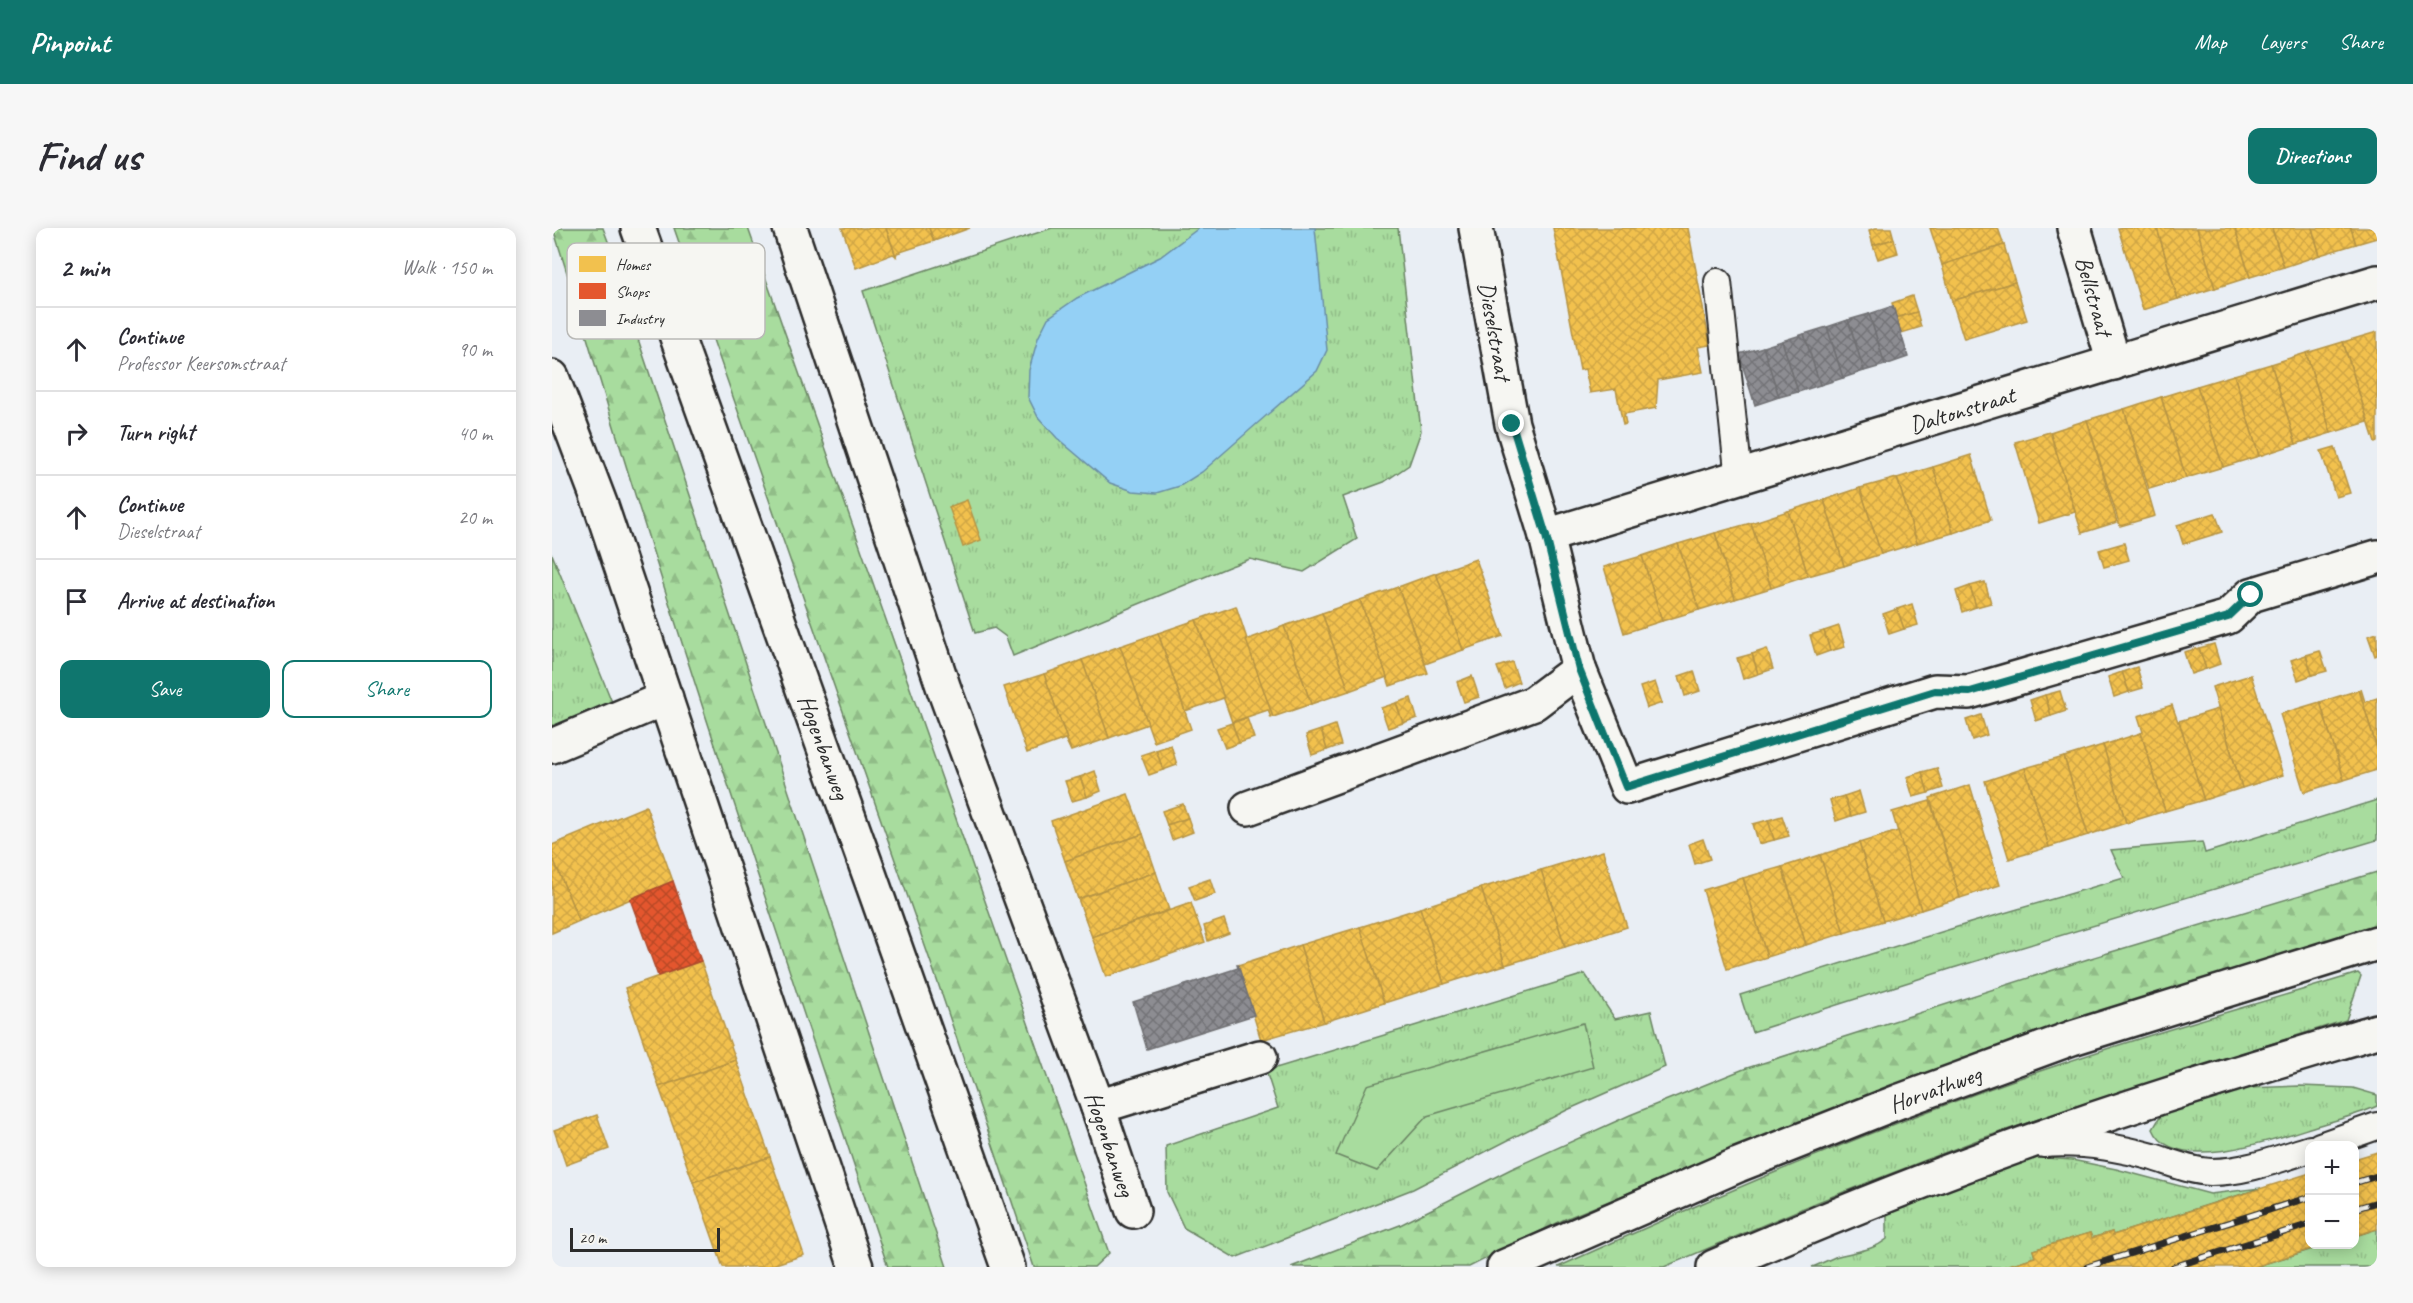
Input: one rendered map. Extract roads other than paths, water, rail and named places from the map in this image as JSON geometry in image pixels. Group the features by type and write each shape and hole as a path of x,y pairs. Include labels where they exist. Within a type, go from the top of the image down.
{"street":[{"name":"Hogenbanweg","path":"638,228 643,243"},
{"name":"Hogenbanweg","path":"789,228 944,689 1098,1107 1133,1211"},
{"name":"Dieselstraat","path":"1476,228 1512,424 1546,536 1579,669 1626,787 1935,691 1970,692 2228,617 2251,595 2377,557"},
{"name":"Bellstraat","path":"2074,228 2114,363"},
{"name":"Daltonstraat","path":"1546,536 2377,282"},
{"name":"Hogenbanweg","path":"678,339 878,896 1008,1267"},
{"path":"552,377 601,506 856,1267"},
{"path":"1248,808 1534,703 1579,669"},
{"path":"552,746 666,698"},
{"name":"Horvathweg","path":"1504,1267 1738,1165 1900,1101 2072,1038 2377,943"},
{"path":"1714,1267 1882,1197 2001,1151 2093,1119 2377,1031"},
{"path":"1098,1107 1260,1057"}],"lane":[{"path":"1718,282 1739,478"},
{"path":"2334,1141 2377,1126"},
{"path":"2001,1151 2040,1144 2073,1142 2116,1149 2152,1157 2188,1169 2211,1172 2256,1166 2305,1151"}],"water":[{"path":"1199,228 1315,228 1327,350 1317,371 1202,472 1180,486 1157,493 1133,491 1110,483 1057,438 1038,417 1028,397 1029,370 1038,338 1048,318 1077,298 1160,257"}],"railway":[{"path":"2359,1181 2377,1176"},
{"path":"2087,1267 2305,1199"},
{"path":"2359,1207 2377,1202"},
{"path":"2173,1267 2305,1226"}]}
